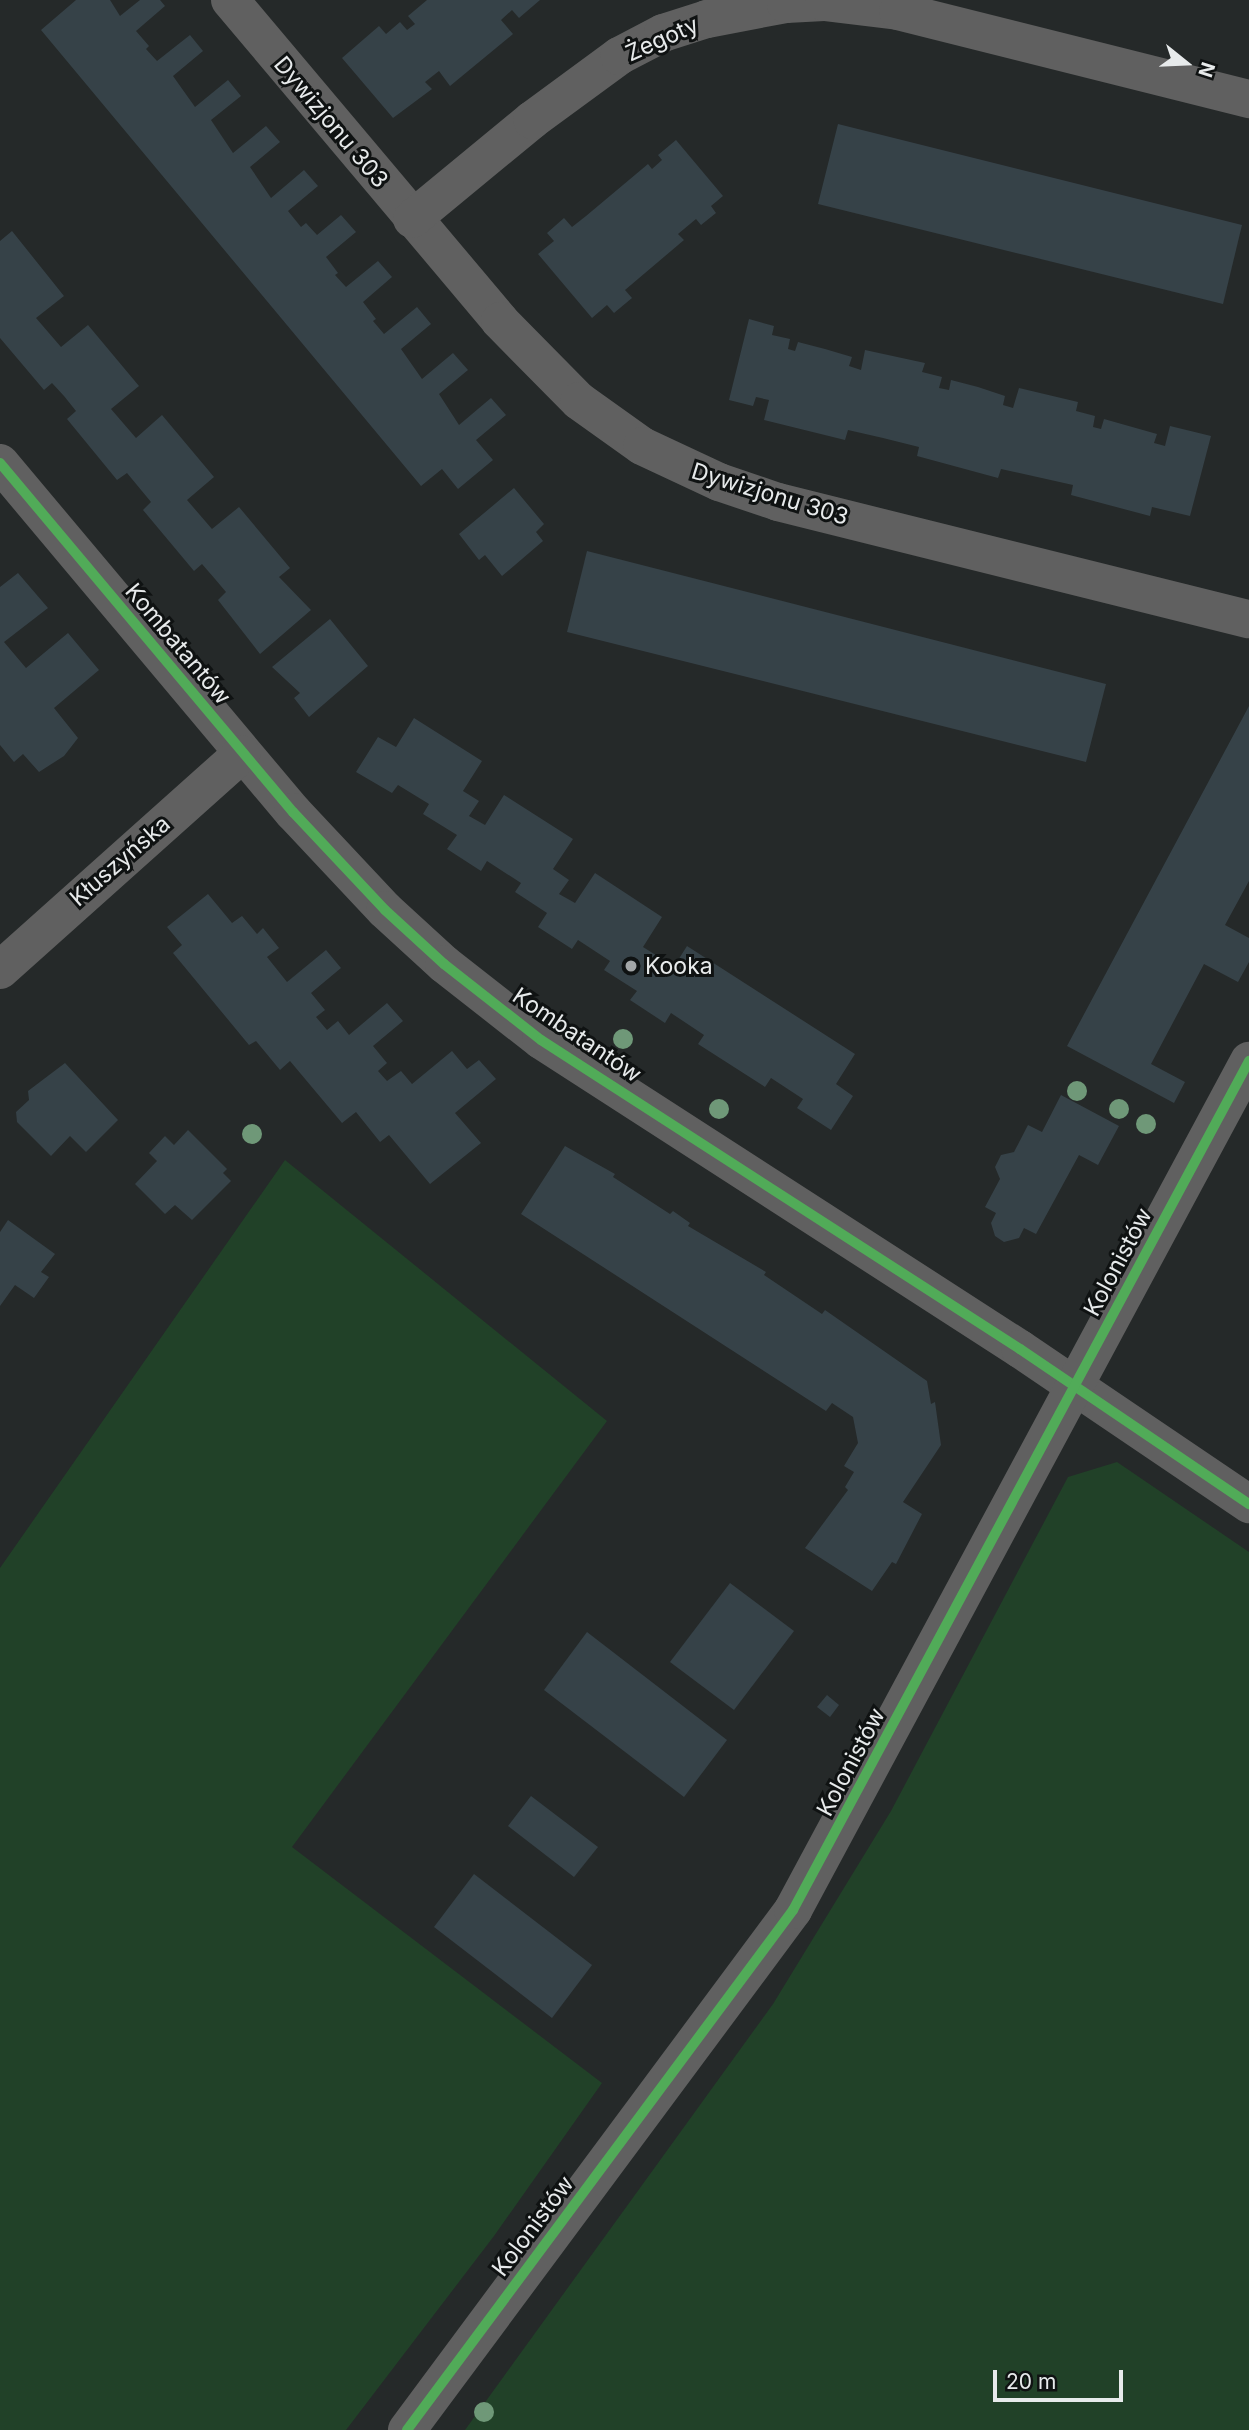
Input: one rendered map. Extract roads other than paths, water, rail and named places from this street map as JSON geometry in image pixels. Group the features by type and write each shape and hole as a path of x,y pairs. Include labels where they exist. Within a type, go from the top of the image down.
{"street":[{"name":"Dywizjonu 303","path":"230,0 500,321 579,401 614,429 684,468 778,502 1249,619"},
{"name":"Żegoty","path":"412,219 532,120 619,56 663,33 707,19 786,4 824,2 898,11 1249,99"},
{"name":"Kombatantów","path":"0,463 242,754 385,910 505,1012 1076,1387 1249,1504"},
{"name":"Kłuszyńska","path":"0,970 242,754"},
{"name":"Kolonistów","path":"407,2430 793,1910 1249,1061"}],"place":[{"name":"Kooka","path":"631,966"}]}
